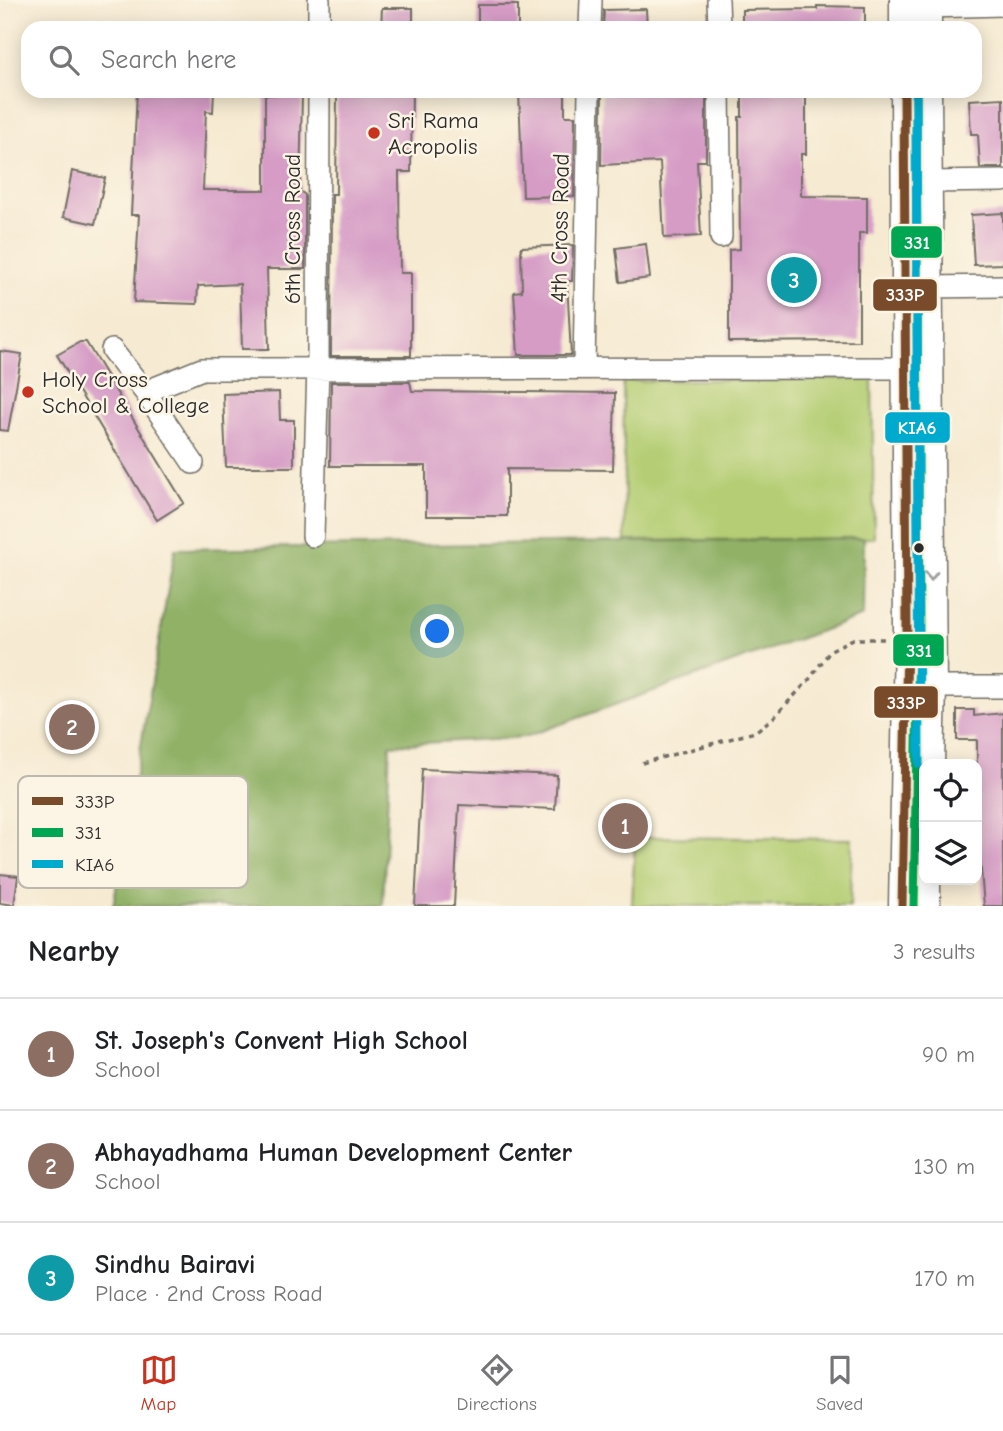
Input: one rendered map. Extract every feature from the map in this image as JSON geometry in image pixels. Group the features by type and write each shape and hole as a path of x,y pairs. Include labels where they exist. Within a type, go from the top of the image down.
{"main road":[{"path":"904,98 907,637 920,687 930,759"},
{"path":"902,906 920,687 928,287 928,98"},
{"path":"927,906 928,885"}],"street":[{"path":"319,0 319,21"},
{"path":"590,21 591,0"},
{"path":"718,0 719,21"},
{"path":"922,9 994,4"},
{"name":"6th Cross Road","path":"313,537 318,367 319,98"},
{"name":"4th Cross Road","path":"584,367 589,98"},
{"path":"719,98 721,237"},
{"path":"928,182 1003,181"},
{"path":"928,287 1003,286"},
{"path":"112,350 145,391 193,463"},
{"path":"145,391 202,369 905,368"},
{"path":"920,687 1003,687"}],"path":[{"path":"642,762 755,732 800,690 831,650 853,639 907,637"}],"green space":[{"path":"872,378 874,538 625,541 623,381"},
{"path":"864,538 863,616 525,737 390,745 383,906 113,906 116,888 248,888 248,776 136,776 175,549"},
{"path":"635,837 852,839 850,906 632,906"}],"building":[{"path":"478,5 518,5 518,21 478,21"},
{"path":"817,6 865,7 865,21 742,21 742,10 817,9"},
{"path":"382,8 413,8 413,21 381,21"},
{"path":"646,9 647,21 603,21 604,10"},
{"path":"137,98 214,98 213,112 206,111 203,190 265,190 265,98 302,98 300,191 305,195 305,269 267,269 269,349 242,349 240,284 198,286 197,304 134,302 139,215 131,215"},
{"path":"337,98 412,98 411,172 399,172 400,273 411,273 411,356 331,356 332,194 336,194"},
{"path":"519,98 565,98 565,116 575,116 574,196 523,197"},
{"path":"602,98 706,98 706,161 697,161 701,236 664,238 660,162 601,165"},
{"path":"742,98 806,98 806,154 801,154 801,196 867,197 867,233 859,233 859,341 729,342 729,250 740,249 739,117 742,117"},
{"path":"1003,98 1003,168 980,168 978,134 971,134 969,100"},
{"path":"72,171 105,178 95,224 63,217"},
{"path":"1003,213 1003,264 974,265 971,215"},
{"path":"646,244 650,278 620,282 616,248"},
{"path":"573,245 572,281 567,281 571,355 518,355 514,292 522,291 521,247"},
{"path":"80,342 86,342 184,503 157,520 57,355"},
{"path":"0,351 22,354 8,431 0,430"},
{"path":"331,382 410,382 412,391 615,393 613,470 507,469 507,516 426,516 426,466 330,466"},
{"path":"279,392 280,420 294,420 294,467 226,467 223,394"},
{"path":"957,710 974,710 974,716 1003,713 1003,906 984,906 982,759 977,759 977,740 957,740"},
{"path":"422,769 557,775 555,809 459,805 454,906 415,906"},
{"path":"0,874 18,876 14,905 0,903"}],"transit line":[{"name":"333P","path":"902,906 907,637 904,98"},
{"name":"331","path":"914,906 919,637 916,98"},
{"name":"KIA6","path":"916,98 919,764"}],"place":[{"name":"Sri Rama Acropolis","path":"374,133"},
{"name":"Sindhu Bairavi","path":"794,280"},
{"name":"Holy Cross School & College","path":"28,392"},
{"name":"Abhayadhama Human Development Center","path":"72,727"},
{"name":"St. Joseph's Convent High School","path":"625,826"}]}
